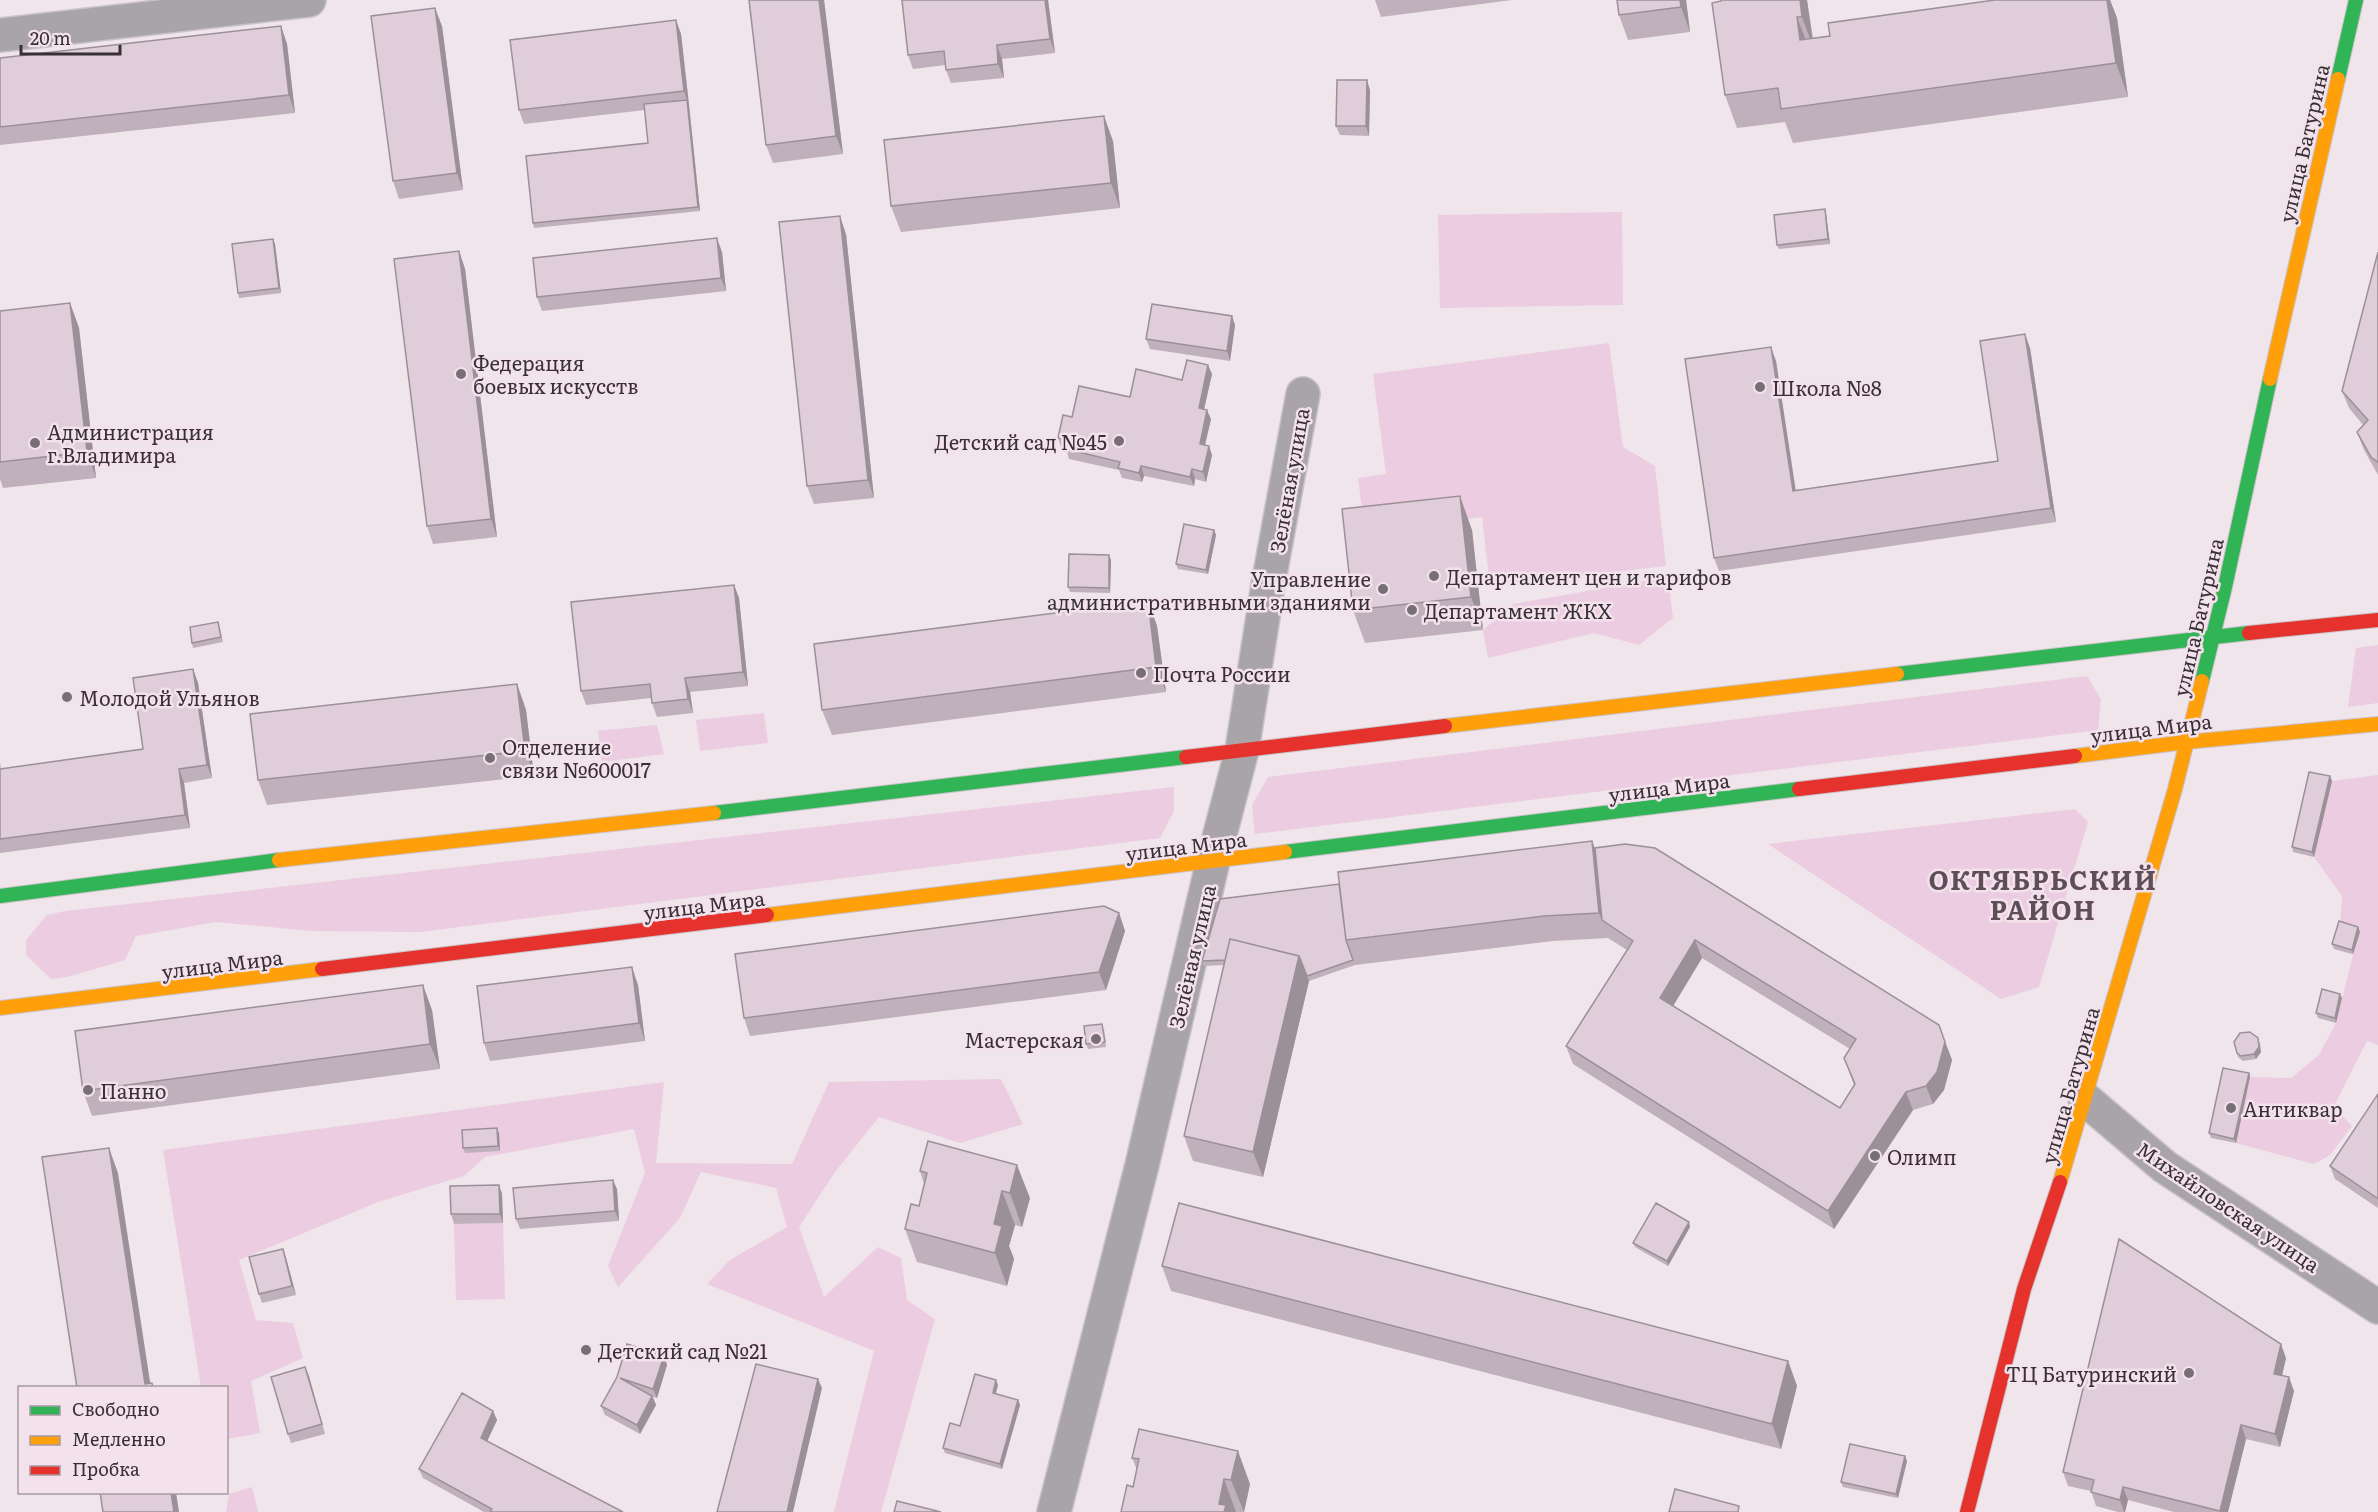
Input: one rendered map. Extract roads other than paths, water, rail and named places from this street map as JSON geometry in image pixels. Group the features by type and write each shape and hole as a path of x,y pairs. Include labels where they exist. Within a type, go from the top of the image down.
{"main road":[{"name":"улица Батурина","path":"1966,1512 2024,1289 2085,1100 2175,789 2213,637 2356,0"},
{"path":"0,896 242,864 691,816 2213,637 2378,620"},
{"name":"улица Мира","path":"0,1008 2186,742 2378,724"}],"street":[{"path":"0,35 255,3 309,0"},
{"name":"Зелёная улица","path":"1054,1512 1142,1165 1213,861 1242,750 1268,585 1303,394"},
{"name":"Михайловская улица","path":"2085,1100 2165,1167 2189,1180 2378,1307"}],"place":[{"name":"Федерация боевых искусств","path":"461,374"},
{"name":"Школа №8","path":"1760,387"},
{"name":"Детский сад №45","path":"1119,441"},
{"name":"Администрация г.Владимира","path":"35,443"},
{"name":"Департамент цен и тарифов","path":"1434,576"},
{"name":"Управление административными зданиями","path":"1383,589"},
{"name":"Департамент ЖКХ","path":"1412,610"},
{"name":"Почта России","path":"1141,673"},
{"name":"Молодой Ульянов","path":"67,697"},
{"name":"Отделение связи №600017","path":"490,758"},
{"name":"Мастерская","path":"1096,1039"},
{"name":"Панно","path":"88,1090"},
{"name":"Антиквар","path":"2231,1108"},
{"name":"Олимп","path":"1875,1156"},
{"name":"Детский сад №21","path":"586,1350"},
{"name":"ТЦ Батуринский","path":"2189,1373"}],"district":[{"name":"ОКТЯБРЬСКИЙ РАЙОН","path":"2043,893"}]}
